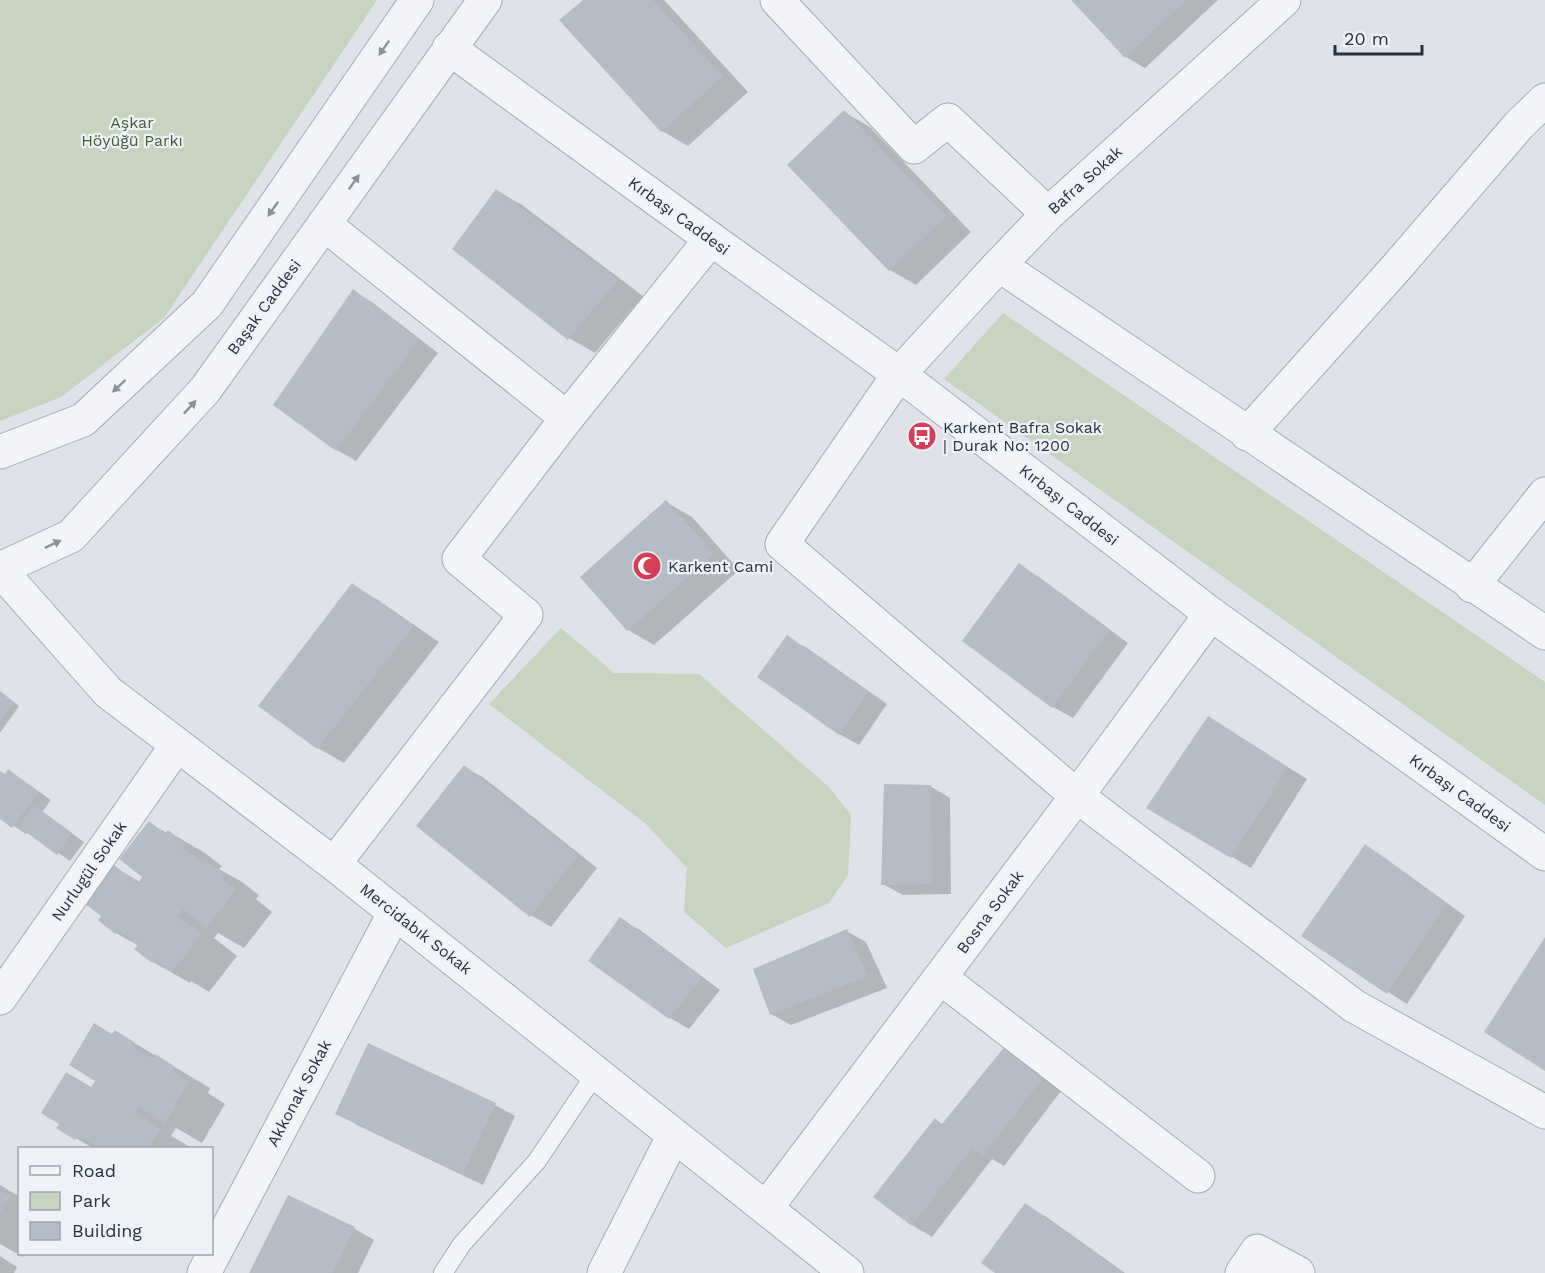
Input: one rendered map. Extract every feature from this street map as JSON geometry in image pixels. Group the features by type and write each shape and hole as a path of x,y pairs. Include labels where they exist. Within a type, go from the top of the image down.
{"street":[{"path":"0,452 83,420 207,304 417,0"},
{"name":"Başak Caddesi","path":"0,569 71,536 205,390 485,0"},
{"path":"777,0 914,147 948,120 1048,214"},
{"name":"Bafra Sokak","path":"1077,796 782,544 899,374 999,265 1048,214 1284,0"},
{"name":"Kırbaşı Caddesi","path":"449,48 899,374 1211,614 1545,854"},
{"path":"1247,434 1396,268 1519,124 1545,100"},
{"path":"324,224 567,418"},
{"path":"334,864 526,615 459,559 567,418 711,239"},
{"path":"999,265 1545,633"},
{"path":"1473,586 1545,494"},
{"name":"Mercidabık Sokak","path":"0,569 108,692 334,864 847,1273"},
{"name":"Bosna Sokak","path":"766,1208 941,978 1211,614"},
{"name":"Nurlugül Sokak","path":"0,998 177,745"},
{"path":"1077,796 1354,1006 1545,1112"},
{"name":"Akkonak Sokak","path":"204,1273 394,912"},
{"path":"941,978 1198,1176"},
{"path":"604,1273 674,1135"},
{"path":"1242,1273 1257,1251 1298,1273"}],"lane":[{"path":"443,1273 462,1244 537,1161 596,1073"}],"green space":[{"name":"Aşkar Höyüğü Parkı","path":"0,0 377,0 164,318 61,397 0,421"},
{"path":"1003,313 1545,682 1545,805 944,379"},
{"path":"561,628 614,673 699,674 829,787 851,815 848,875 829,903 726,948 684,912 687,868 646,824 489,704"}],"building":[{"path":"583,0 653,0 723,76 661,132 559,20"},
{"path":"1071,0 1186,0 1125,58"},
{"path":"844,110 946,216 889,271 787,165"},
{"path":"496,189 618,280 568,340 452,249"},
{"path":"353,289 419,340 336,451 273,405"},
{"name":"Karkent Cami","path":"666,500 714,554 627,631 580,577"},
{"path":"1019,563 1109,630 1052,708 962,641"},
{"path":"352,583 414,626 317,749 258,706"},
{"path":"787,635 868,692 839,735 757,677"},
{"path":"0,691 14,702 0,722"},
{"path":"1208,716 1288,767 1231,858 1146,808"},
{"path":"464,765 578,855 530,917 416,826"},
{"path":"8,769 39,792 12,828 0,819 0,771 5,774"},
{"path":"884,784 931,785 932,884 881,885"},
{"path":"34,805 72,833 57,855 19,827"},
{"path":"149,821 165,834 168,830 186,844 183,848 202,863 205,859 223,873 220,877 236,890 206,928 183,909 178,916 202,934 172,972 155,959 152,963 134,949 138,945 118,930 115,934 98,920 101,916 84,903 114,865 138,883 142,877 119,859"},
{"path":"1365,844 1446,903 1387,994 1301,936"},
{"path":"620,917 702,977 669,1019 588,961"},
{"path":"847,929 868,976 770,1015 753,969"},
{"path":"1545,937 1545,1071 1484,1032"},
{"path":"94,1023 112,1034 115,1030 134,1042 131,1046 153,1059 155,1054 174,1066 172,1070 189,1081 165,1123 139,1107 135,1114 161,1129 150,1147 98,1147 78,1136 75,1140 56,1128 59,1124 41,1113 66,1072 91,1087 95,1081 69,1065"},
{"path":"368,1043 496,1103 463,1174 335,1114"},
{"path":"1006,1045 1045,1075 983,1156 972,1148 912,1226 873,1197 935,1118 942,1124"},
{"path":"0,1190 10,1196 0,1213"},
{"path":"288,1195 355,1227 333,1273 249,1273"},
{"path":"1025,1203 1123,1273 995,1273 981,1263"}],"place":[{"name":"Karkent Bafra Sokak | Durak No: 1200","path":"922,436"},
{"name":"Karkent Cami","path":"647,566"}]}
